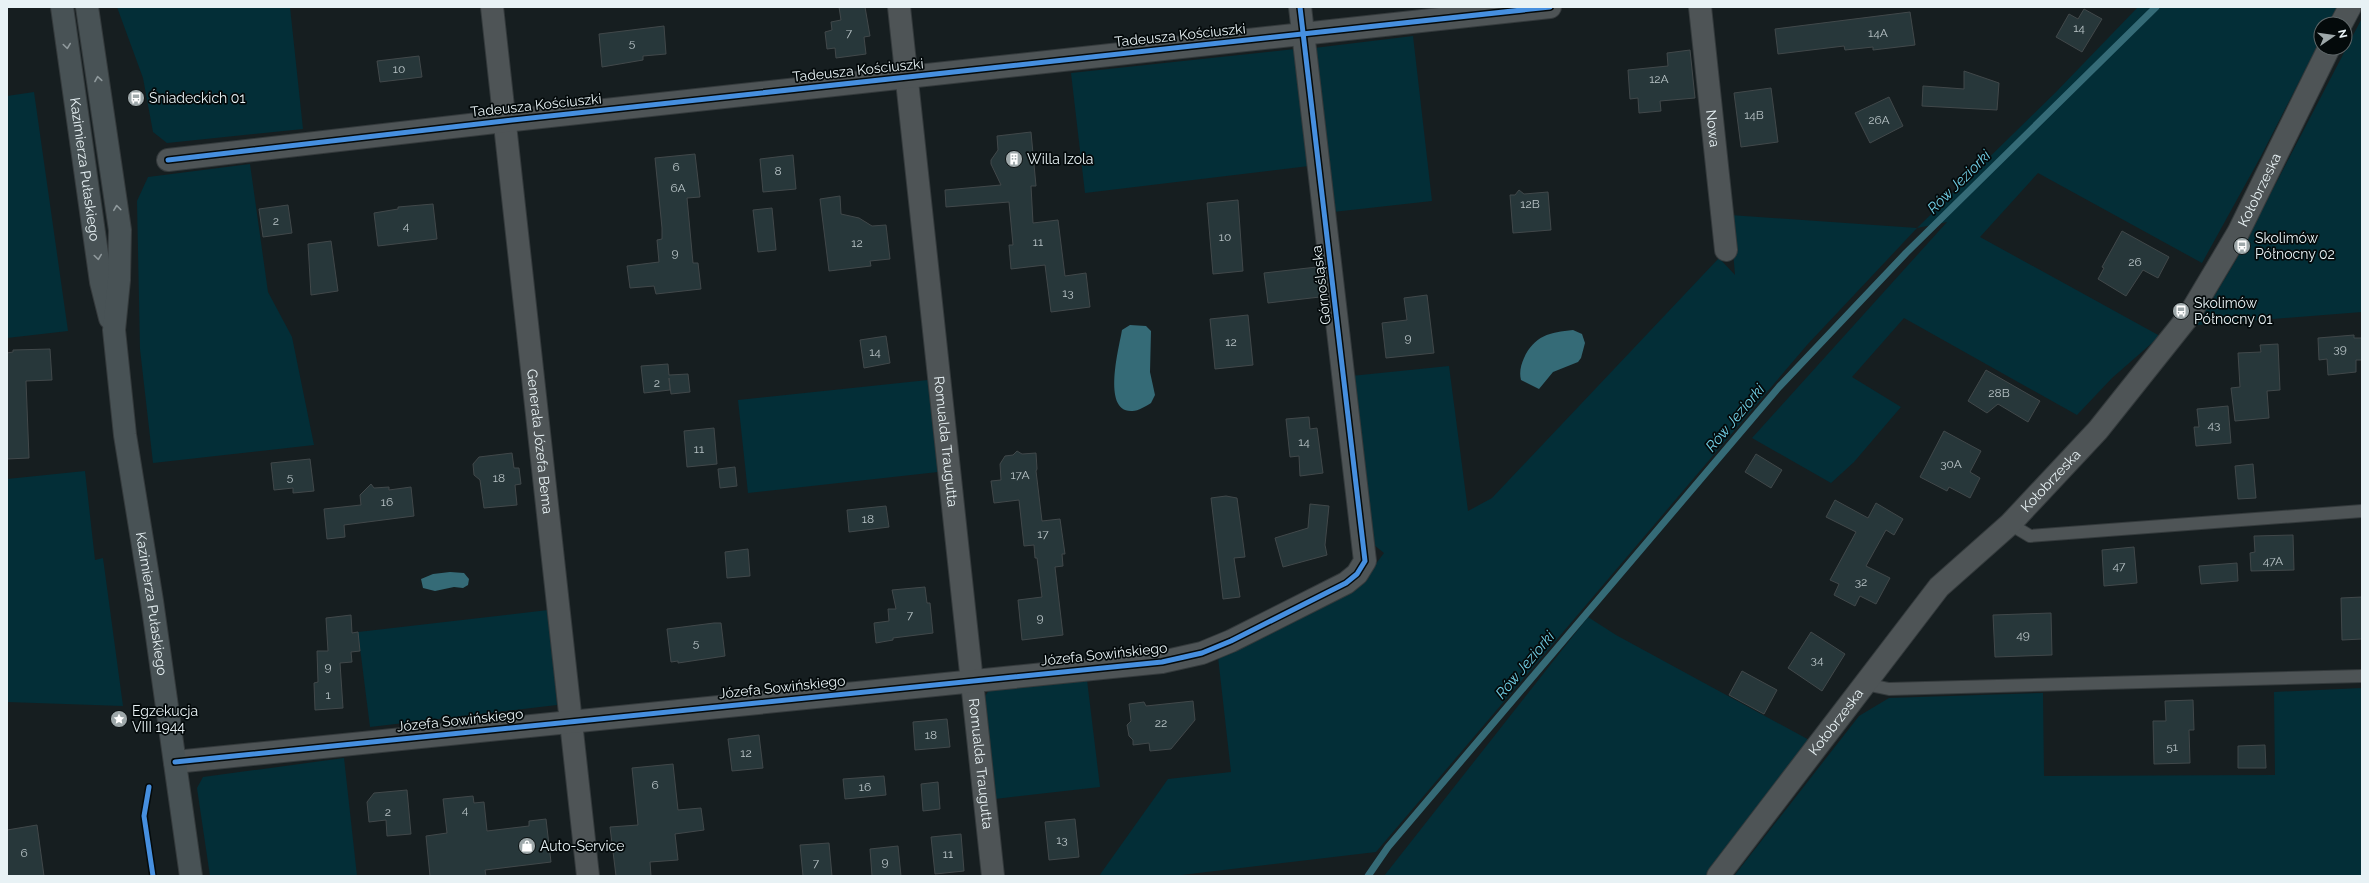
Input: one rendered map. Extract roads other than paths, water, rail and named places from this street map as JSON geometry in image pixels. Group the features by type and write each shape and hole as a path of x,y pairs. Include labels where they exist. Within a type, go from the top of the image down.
{"main road":[{"name":"Kazimierza Pułaskiego","path":"62,7 101,282 114,330 131,476 152,601 191,876"},
{"name":"Kazimierza Pułaskiego","path":"87,7 120,230 119,280 114,330"}],"street":[{"name":"Generała Józefa Bema","path":"492,7 588,876"},
{"name":"Romualda Traugutta","path":"899,7 993,876"},
{"name":"Górnośląska","path":"1300,7 1366,561"},
{"name":"Tadeusza Kościuszki","path":"168,160 504,121 1550,7"},
{"name":"Nowa","path":"1700,7 1726,250"},
{"path":"2345,16 2350,7"},
{"name":"Kołobrzeska","path":"1718,876 1939,587 2010,524 2098,430 2188,317 2238,233 2325,56"},
{"name":"Józefa Sowińskiego","path":"175,762 971,680 1162,662 1202,653 1231,641 1346,583 1358,574 1366,561"}],"lane":[{"path":"2010,524 2030,536 2362,511"},
{"path":"1865,684 1889,689 2362,676"}],"waterway":[{"name":"Rów Jeziorki","path":"1368,876 1388,847 1779,387 1906,253 2156,7"}],"place":[{"name":"Śniadeckich 01","path":"136,98"},
{"name":"Willa Izola","path":"1014,159"},
{"name":"Skolimów Północny 02","path":"2242,246"},
{"name":"Skolimów Północny 01","path":"2181,311"},
{"name":"Egzekucja VIII 1944","path":"119,719"},
{"name":"Auto-Service","path":"527,846"}]}
